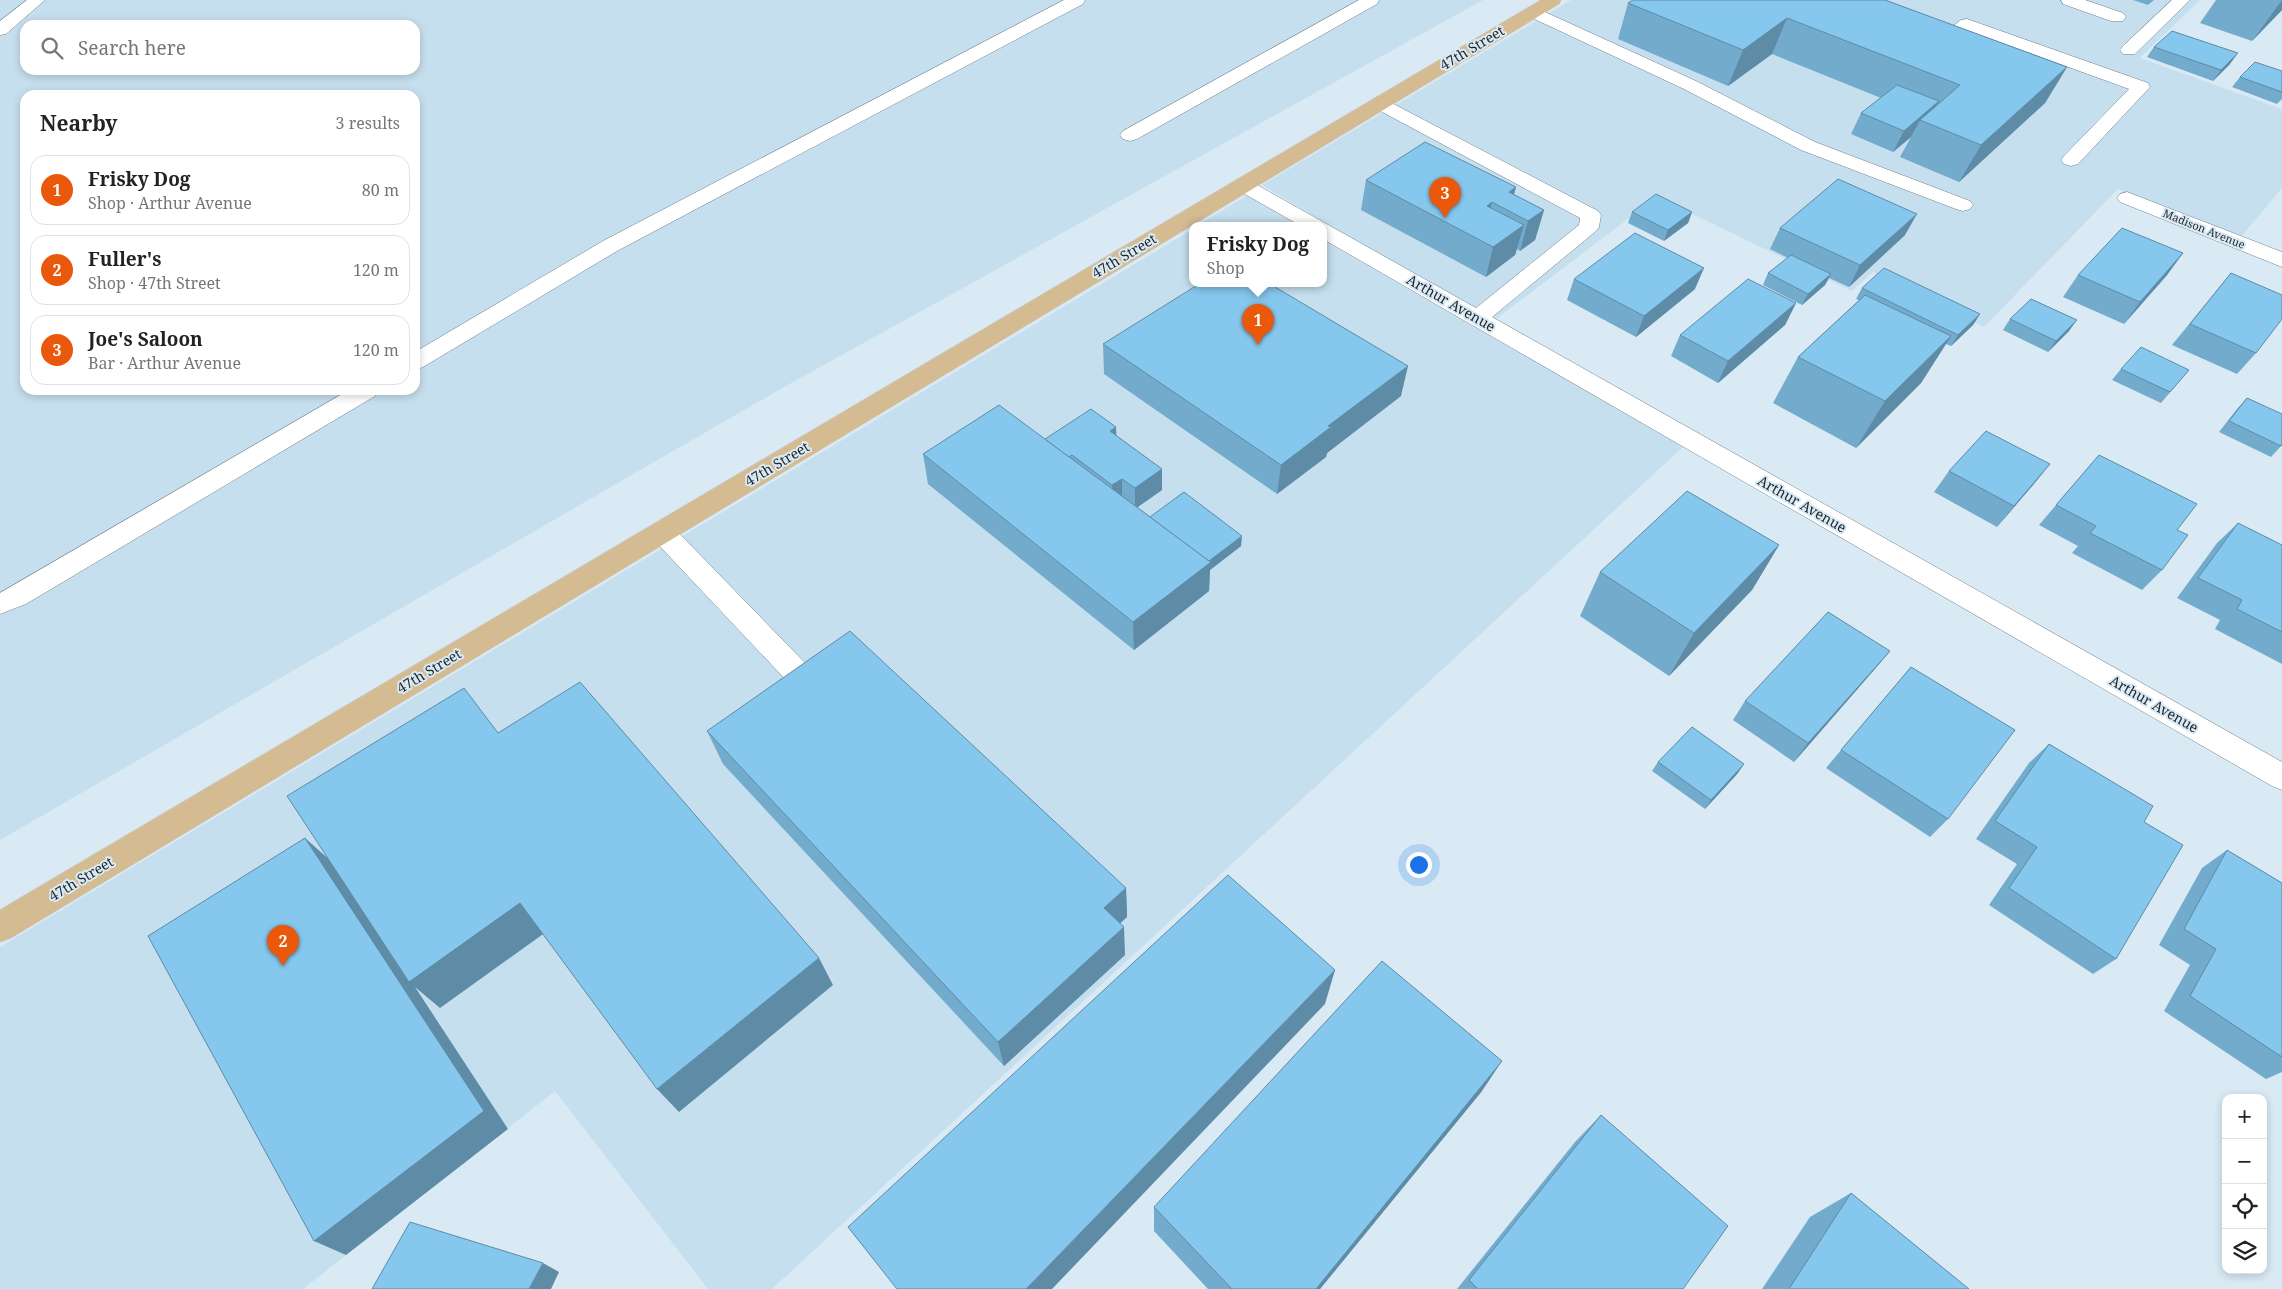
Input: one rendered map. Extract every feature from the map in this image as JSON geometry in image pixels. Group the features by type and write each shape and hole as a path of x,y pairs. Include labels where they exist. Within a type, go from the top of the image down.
{"main road":[{"name":"47th Street","path":"0,928 1544,6"}],"street":[{"path":"0,30 37,0"},
{"path":"420,359 610,246 1078,0"},
{"path":"1130,135 1371,0"},
{"path":"2069,0 2117,16"},
{"path":"2129,50 2182,0"},
{"path":"1544,6 1808,146 1963,205"},
{"path":"1917,43 1935,50 1967,24 2141,87 2071,160"},
{"path":"1380,103 1591,215 1589,227 1477,318"},
{"path":"1243,185 1309,222"},
{"name":"Madison Avenue","path":"2127,198 2282,260"},
{"name":"Arthur Avenue","path":"1327,232 2282,777"},
{"path":"0,604 17,597 359,395"},
{"path":"662,532 796,672"}],"shaded area":[{"path":"0,0 1483,0 784,387 0,840"},
{"path":"1571,0 2200,0 2140,58 2282,109 2282,188 2240,238 2118,189 1984,327 1873,272 1852,291 1657,197 1492,322 1262,185"},
{"path":"1247,196 1292,222 1204,222"},
{"path":"1189,231 1189,287 1327,287 1327,242 1683,447 772,1289 708,1289 555,1091 303,1289 0,1289 0,947"}],"building":[{"path":"1633,0 1885,0 2067,67 1981,145 1920,120 1960,85 1787,18 1743,50 1628,3"},
{"path":"2172,31 2238,53 2221,70 2154,47"},
{"path":"2255,62 2282,71 2282,92 2240,77"},
{"path":"1897,85 1939,101 1904,131 1861,113"},
{"path":"1425,142 1516,187 1509,192 1544,210 1528,221 1492,202 1487,206 1524,225 1493,247 1366,180"},
{"path":"1838,179 1917,214 1860,265 1780,228"},
{"path":"1656,194 1692,212 1668,230 1632,212"},
{"path":"2122,228 2183,253 2140,302 2078,275"},
{"path":"1635,233 1704,268 1644,316 1574,279"},
{"path":"1791,255 1831,274 1808,294 1768,273"},
{"path":"1884,268 1980,314 1958,335 1862,288"},
{"path":"2231,273 2282,295 2282,319 2256,353 2190,324"},
{"path":"1748,279 1796,303 1728,361 1680,335"},
{"path":"1194,287 1275,287 1408,366 1328,426 1331,427 1281,465 1103,344"},
{"path":"1865,295 1951,336 1885,401 1798,357"},
{"path":"2031,299 2077,320 2056,341 2010,319"},
{"path":"2141,347 2189,370 2170,392 2121,369"},
{"path":"2247,398 2282,414 2281,446 2229,421"},
{"path":"999,405 1211,562 1133,622 923,454"},
{"path":"1091,409 1116,427 1110,431 1162,469 1135,488 1122,479 1112,485 1072,455 1069,457 1045,439"},
{"path":"1986,431 2050,464 2014,506 1949,471"},
{"path":"2099,455 2197,504 2177,530 2188,535 2162,570 2090,533 2096,526 2056,505"},
{"path":"1687,491 1779,545 1694,633 1600,572"},
{"path":"1184,492 1242,536 1209,561 1150,517"},
{"path":"2238,523 2282,545 2282,632 2237,609 2242,600 2198,578"},
{"path":"1828,612 1890,651 1808,743 1745,701"},
{"path":"850,631 1126,888 1104,908 1124,927 998,1042 707,731"},
{"path":"1911,667 2015,730 1948,819 1841,750"},
{"path":"580,682 819,958 657,1089 520,903 409,982 287,796 464,688 498,733"},
{"path":"1692,727 1744,764 1711,800 1658,762"},
{"path":"2049,744 2153,806 2144,822 2183,845 2116,959 2009,888 2037,847 1995,821"},
{"path":"305,838 484,1111 314,1241 148,936"},
{"path":"2227,850 2282,883 2282,1057 2190,996 2216,949 2184,929"},
{"path":"1228,875 1335,970 1026,1289 897,1289 848,1227"},
{"path":"1382,961 1502,1061 1316,1289 1232,1289 1154,1207"},
{"path":"1601,1115 1728,1226 1683,1289 1478,1289 1469,1280"},
{"path":"1851,1193 1969,1289 1789,1289"},
{"path":"410,1222 543,1263 529,1289 372,1289"}],"place":[{"name":"Joe's Saloon","path":"1445,218"},
{"name":"Frisky Dog","path":"1258,345"},
{"name":"Fuller's","path":"283,966"}]}
